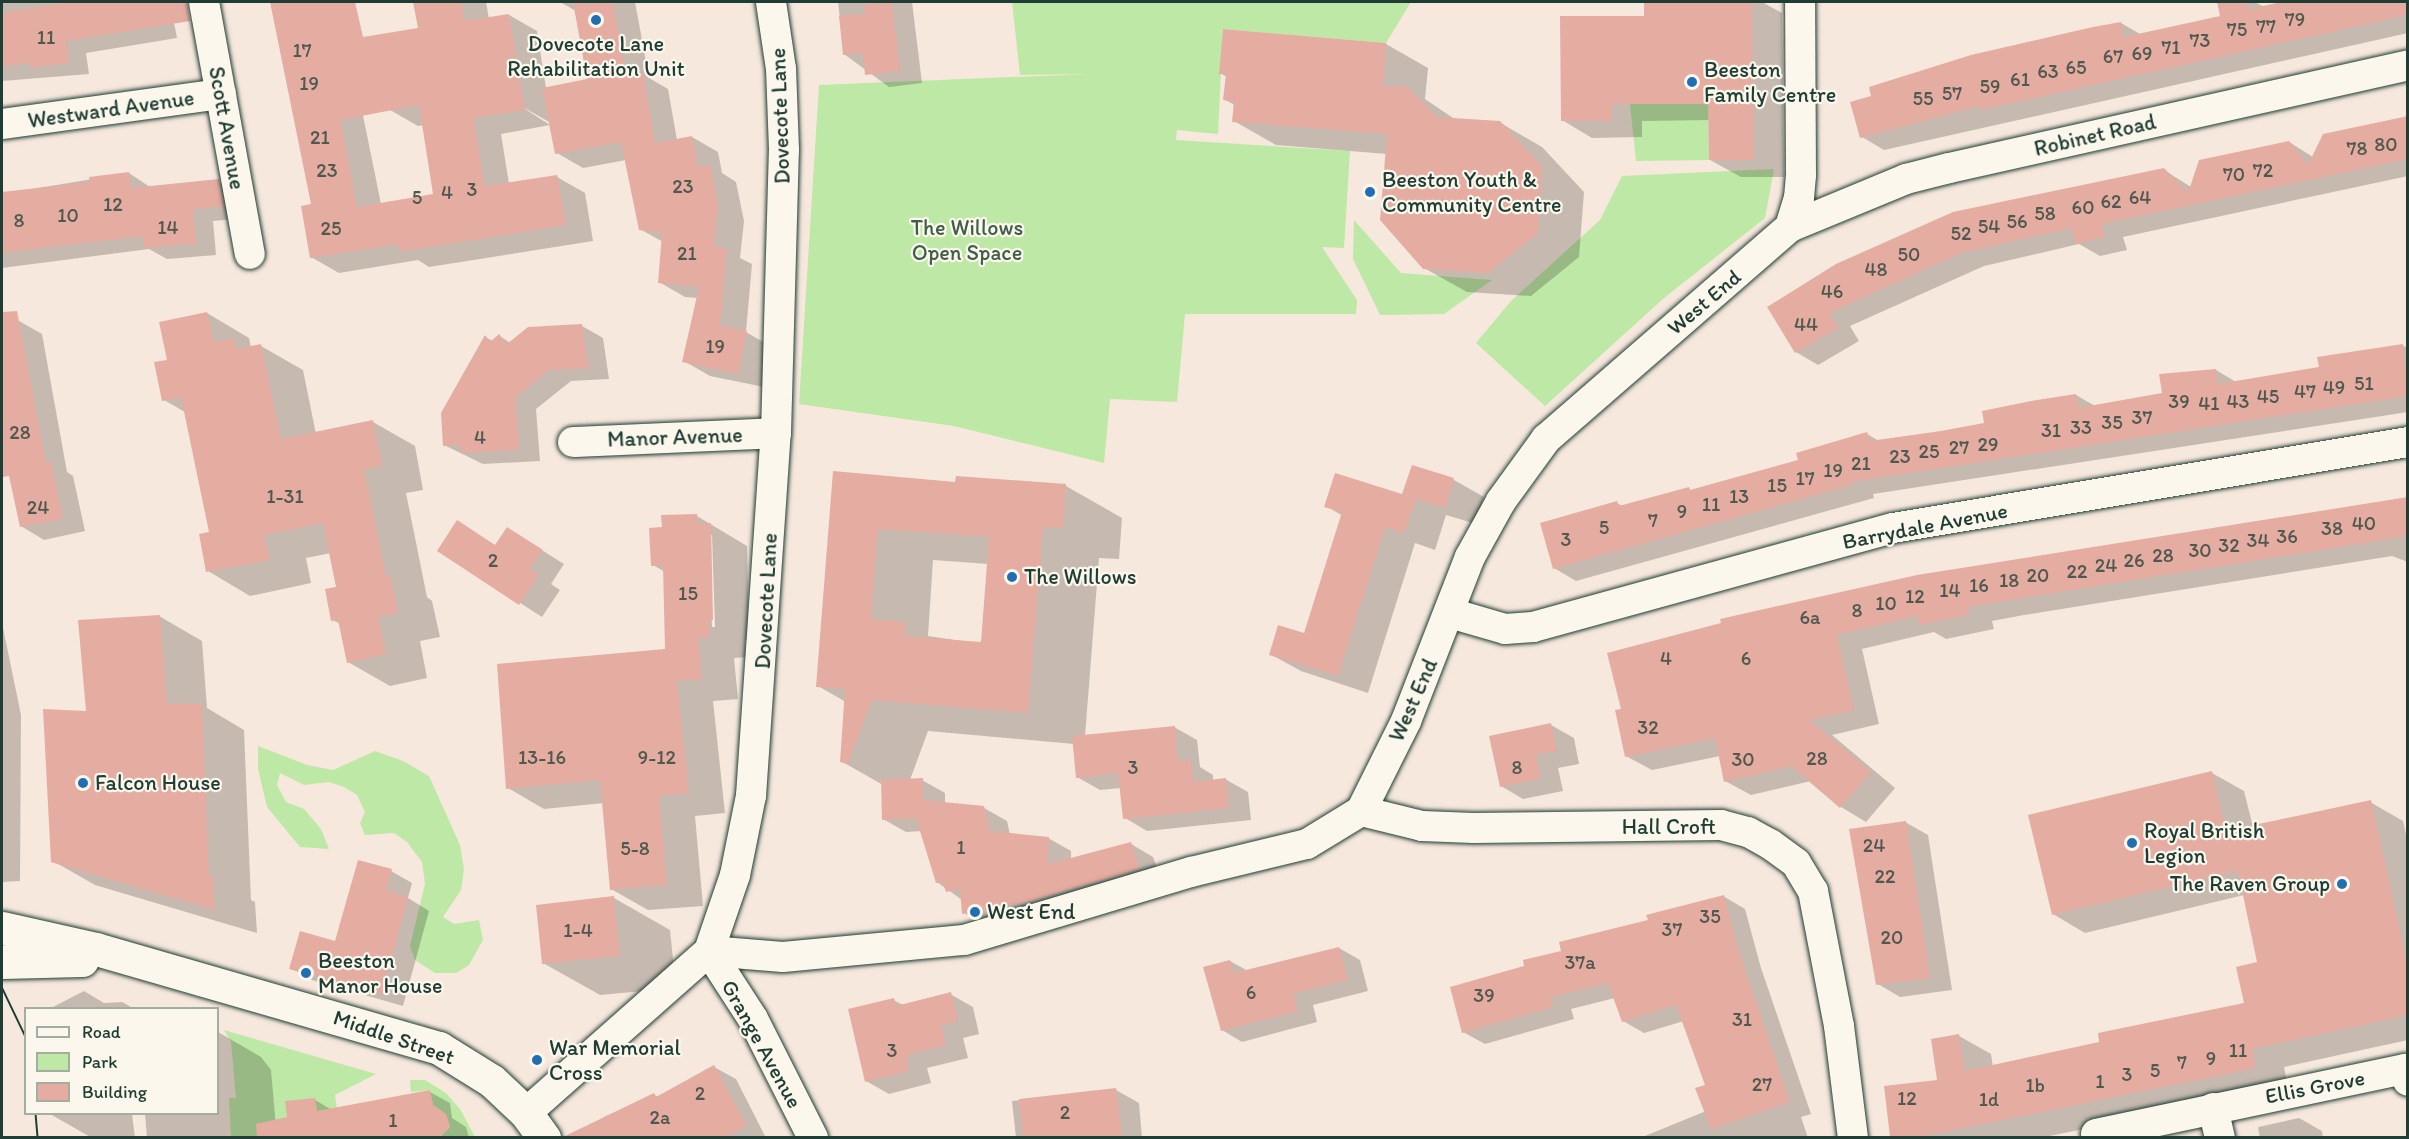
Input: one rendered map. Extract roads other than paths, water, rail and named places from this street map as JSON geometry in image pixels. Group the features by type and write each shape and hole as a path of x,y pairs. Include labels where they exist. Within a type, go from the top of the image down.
{"main road":[{"name":"Middle Street","path":"2,928 147,964 439,1048 484,1075 536,1125"},
{"name":"Middle Street","path":"8,953 147,964"}],"street":[{"name":"Scott Avenue","path":"204,2 250,254"},
{"name":"Dovecote Lane","path":"536,1125 709,951 735,875 751,796 776,433 784,150 781,69 771,2"},
{"path":"1790,227 1799,198 1801,175 1800,2"},
{"name":"Robinet Road","path":"1790,227 1906,179 2408,65"},
{"name":"Westward Avenue","path":"2,124 221,94"},
{"name":"West End","path":"1361,811 1406,721 1480,538 1501,501 1546,439 1790,227"},
{"name":"Manor Avenue","path":"573,442 776,433"},
{"name":"Barrydale Avenue","path":"1450,613 1505,629 1533,627 1893,528 2408,442"},
{"path":"709,951 783,957 964,940 1191,872 1307,844 1361,811"},
{"name":"Hall Croft","path":"1361,811 1422,826 1474,828 1721,825 1748,832 1770,844 1796,863 1812,891 1839,1026 1853,1137"},
{"name":"Grange Avenue","path":"709,951 753,1019 813,1137"},
{"name":"Ellis Grove","path":"2096,1134 2213,1108 2406,1075"},
{"path":"2213,1108 2220,1137"}],"tram line":[{"path":"2,987 24,1033"},
{"path":"36,1115 38,1138"}],"place":[{"name":"Dovecote Lane Rehabilitation Unit","path":"596,20"},
{"name":"Beeston Family Centre","path":"1692,82"},
{"name":"Beeston Youth & Community Centre","path":"1370,192"},
{"name":"The Willows","path":"1012,577"},
{"name":"Falcon House","path":"83,783"},
{"name":"Royal British Legion","path":"2132,843"},
{"name":"The Raven Group","path":"2342,884"},
{"name":"West End","path":"975,912"},
{"name":"Beeston Manor House","path":"306,973"},
{"name":"War Memorial Cross","path":"537,1060"}],"park label":[{"name":"The Willows Open Space","path":"967,240"}]}
